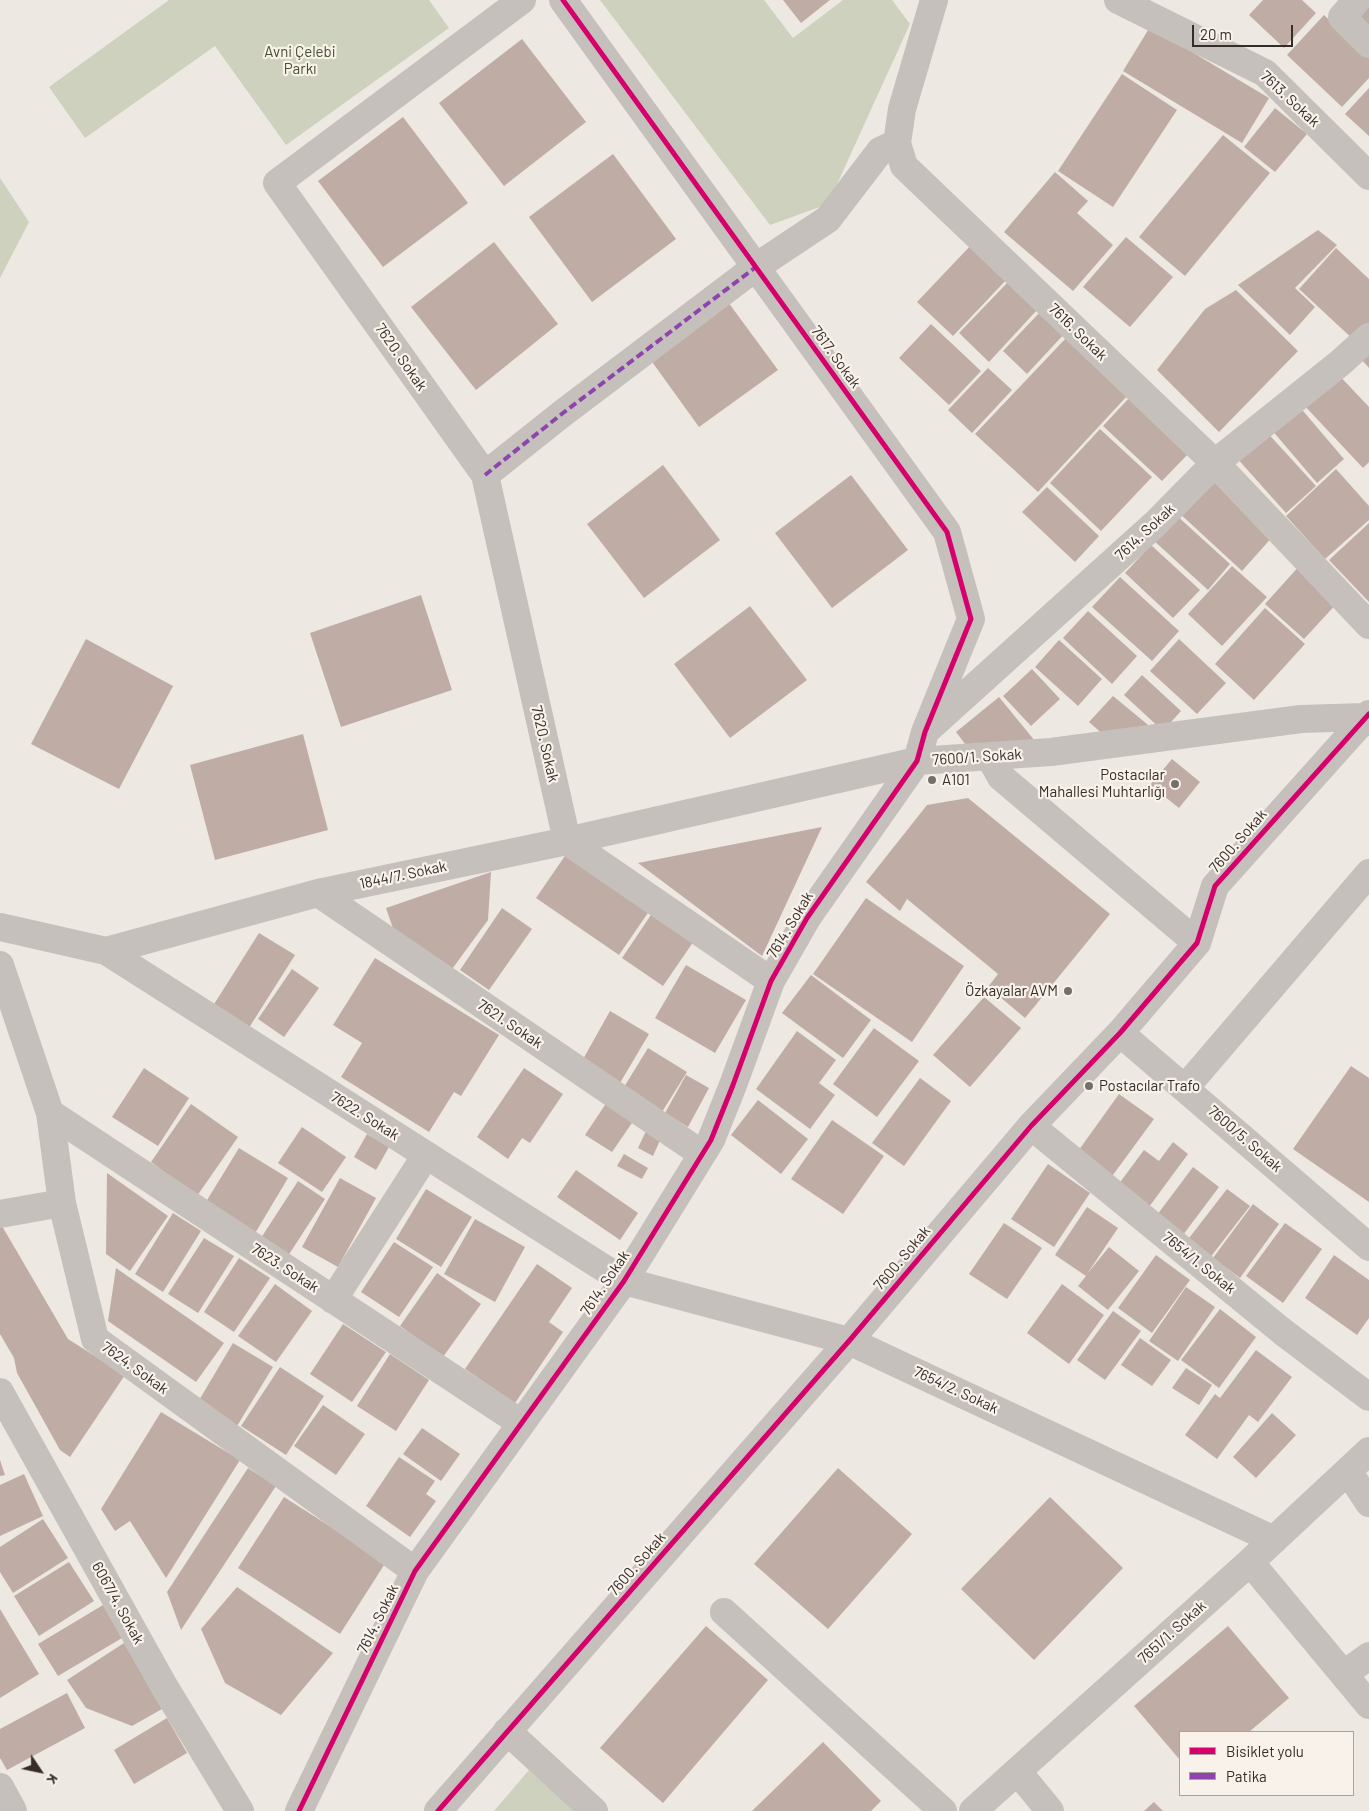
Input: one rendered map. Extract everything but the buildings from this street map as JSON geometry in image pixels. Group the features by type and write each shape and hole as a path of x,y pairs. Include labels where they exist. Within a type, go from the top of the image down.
{"street":[{"name":"7620. Sokak","path":"522,0 277,183 485,475 567,841"},
{"name":"7617. Sokak","path":"563,0 948,532 971,619 924,732 917,761"},
{"name":"7616. Sokak","path":"934,0 902,109 897,143 904,166 1214,463 1369,625"},
{"name":"7613. Sokak","path":"1118,0 1265,73 1369,176"},
{"path":"1357,0 1342,17 1369,44"},
{"path":"485,475 563,413 756,267 828,218 880,151 897,143"},
{"name":"7614. Sokak","path":"924,732 1155,524 1214,463 1340,363 1369,337"},
{"name":"7600/1. Sokak","path":"567,841 917,761 1051,752 1301,719 1367,718"},
{"name":"7600. Sokak","path":"438,1811 848,1341 1031,1126 1120,1033 1197,943 1216,886 1367,718"},
{"path":"990,756 1002,777 1197,943"},
{"name":"7614. Sokak","path":"299,1811 415,1571 624,1280 711,1140 734,1085 771,980 807,918 917,761"},
{"path":"567,841 771,980"},
{"name":"1844/7. Sokak","path":"0,927 106,951 318,893 567,841"},
{"path":"1185,1088 1369,873"},
{"name":"7621. Sokak","path":"318,893 702,1154"},
{"name":"7622. Sokak","path":"106,951 624,1280"},
{"name":"7624. Sokak","path":"0,965 50,1114 62,1203 95,1338 415,1571"},
{"name":"7600/5. Sokak","path":"1120,1033 1369,1247"},
{"name":"7623. Sokak","path":"50,1114 111,1152 333,1300 521,1422"},
{"name":"7654/1. Sokak","path":"1031,1126 1283,1332 1369,1398"},
{"path":"333,1300 426,1154"},
{"path":"0,1214 62,1203"},
{"name":"7654/2. Sokak","path":"624,1280 848,1341 1274,1540"},
{"name":"6067/4. Sokak","path":"0,1392 164,1686 240,1811"},
{"name":"7651/1. Sokak","path":"973,1811 1250,1562 1369,1452"},
{"path":"1348,1471 1369,1503"},
{"path":"1250,1562 1369,1705"},
{"path":"724,1612 943,1811"},
{"path":"1344,1674 1369,1656"},
{"path":"508,1731 594,1811"},
{"path":"1018,1772 1050,1811"}],"green space":[{"name":"Avni Çelebi Parkı","path":"169,0 429,0 449,28 286,145 215,46 85,138 49,87"},
{"path":"600,0 764,0 793,38 843,0 892,0 910,24 828,204 770,225"},
{"path":"0,178 29,222 0,278"},
{"path":"529,1770 574,1811 494,1811"}],"marked path":[{"path":"485,475 563,413 756,267"}],"cycle path":[{"path":"299,1811 415,1571 624,1281 711,1140 771,981 807,918 917,761 925,732 971,619 947,532 563,0"},
{"path":"438,1811 849,1341 1031,1126 1120,1033 1197,943 1215,886 1369,714"}],"place":[{"name":"A101","path":"932,780"},
{"name":"Postacılar Mahallesi Muhtarlığı","path":"1175,784"},
{"name":"Özkayalar AVM","path":"1068,991"},
{"name":"Postacılar Trafo","path":"1089,1086"}]}
